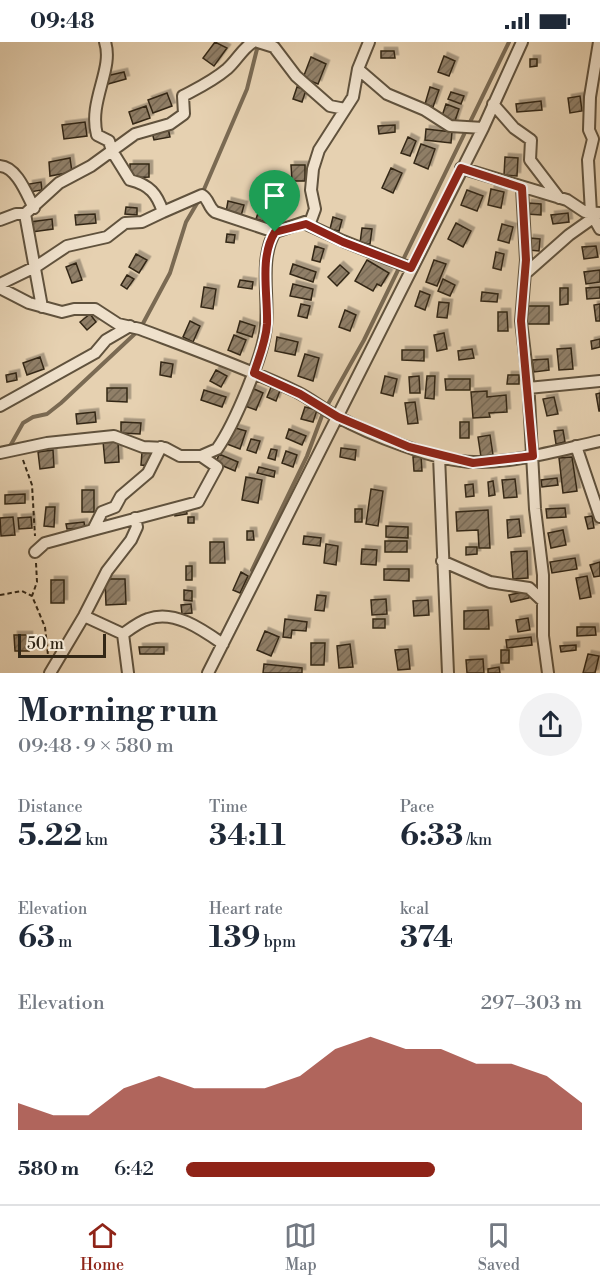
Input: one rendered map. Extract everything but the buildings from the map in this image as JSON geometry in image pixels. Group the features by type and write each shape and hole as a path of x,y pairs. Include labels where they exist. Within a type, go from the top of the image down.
{"street":[{"path":"105,42 109,54 100,83 98,99 94,104 94,127 97,135 109,141 112,151 130,180 146,185 157,195 163,212"},
{"path":"0,220 30,211 59,183 81,172 135,134 178,120 184,114 183,96 229,68 244,48 253,42"},
{"path":"258,42 274,45 296,76 330,106 345,110"},
{"path":"306,224 315,209 311,190 319,150 353,97 358,69 369,42"},
{"path":"208,673 483,128 522,42"},
{"path":"599,42 590,97 589,130 593,139 588,153 595,170 595,215 600,229"},
{"path":"358,69 387,94 425,110 450,126 483,128"},
{"path":"492,104 514,128 531,140 531,160 559,198"},
{"path":"0,166 6,167 14,174 30,211 42,307"},
{"path":"461,168 559,198 595,215"},
{"path":"522,188 526,273 521,321 528,388 548,673"},
{"path":"0,286 67,246 107,237 125,223 142,222 202,195 215,212 275,232 306,224 343,242 411,268"},
{"path":"526,273 595,215"},
{"path":"0,453 61,441 114,435 143,447 160,447 180,456 201,456 215,452 221,445 254,373 266,331 265,284 270,240 275,232"},
{"path":"0,286 42,307 62,312 74,309 95,309 118,324 130,326 254,373 300,394 338,417 409,447 439,456 473,463 533,456 600,441"},
{"path":"0,406 95,353 106,340 130,326"},
{"path":"528,388 541,389 600,381"},
{"path":"576,446 600,518"},
{"path":"93,530 102,512 115,507 121,496 148,473 160,447"},
{"path":"35,552 45,543 198,502 217,467 201,456"},
{"path":"439,456 448,673"},
{"path":"50,673 84,616 106,572 131,540 137,527 135,518"},
{"path":"442,561 490,582 529,588 543,601"},
{"path":"84,616 123,634"},
{"path":"123,634 148,618 164,618 192,623 224,644"},
{"path":"123,634 128,673"}],"path":[{"path":"0,595 22,591 32,596"}],"waterway":[{"path":"252,570 307,456 323,413 364,340 509,42"},
{"path":"202,194 247,89 257,49 262,47"},
{"path":"9,448 23,423 33,417 47,414 61,403 140,329 170,273 186,222 199,200"}],"route":[{"path":"461,168 522,188 526,273 521,297 521,321 533,456 473,463 409,447 338,417 300,394 254,373 265,338 267,324 265,284 270,240 275,232 306,224 343,242 411,268 461,168"}]}
